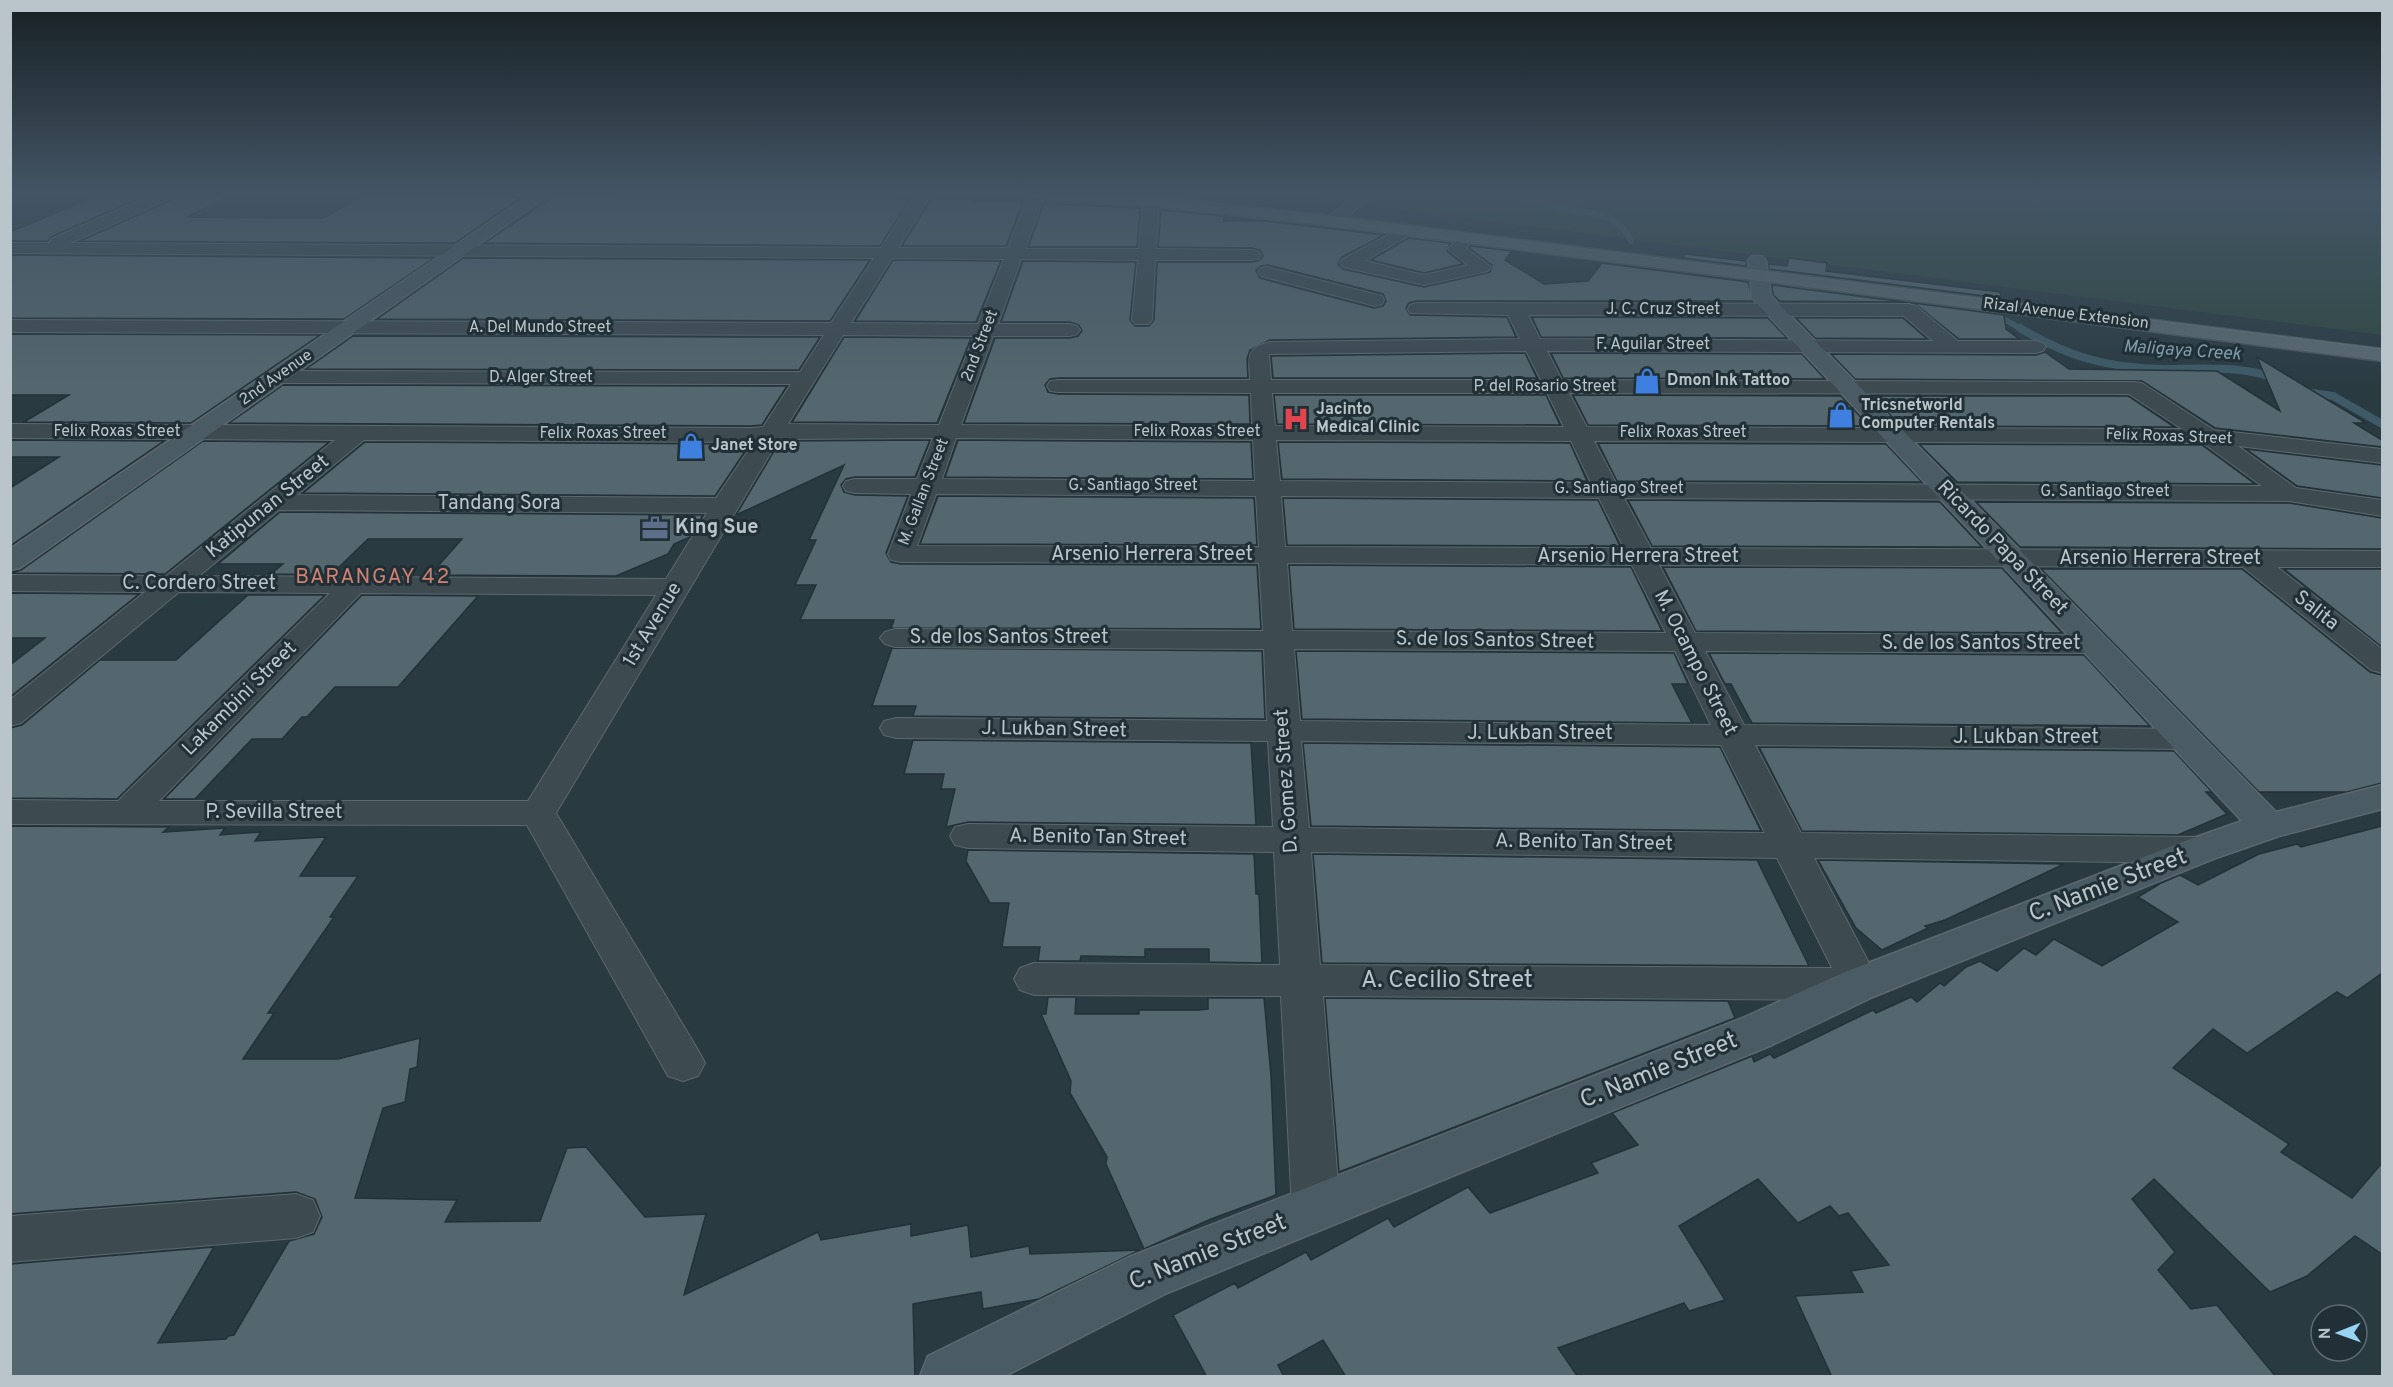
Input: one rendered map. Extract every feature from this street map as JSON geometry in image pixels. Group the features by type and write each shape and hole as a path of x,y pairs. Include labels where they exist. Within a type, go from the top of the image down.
{"main road":[{"name":"Rizal Avenue Extension","path":"1668,259 1757,268 2382,355"},
{"name":"Rizal Avenue Extension","path":"1682,259 2382,340"}],"street":[{"name":"2nd Avenue","path":"10,562 449,259"},
{"name":"1st Avenue","path":"538,813 724,506 883,259"},
{"name":"2nd Street","path":"948,431 1013,259"},
{"path":"1142,320 1146,259"},
{"path":"1266,272 1308,291 1360,259"},
{"path":"1337,273 1423,280 1482,267 1470,259"},
{"name":"Ricardo Papa Street","path":"1757,268 1762,297 2268,826"},
{"path":"1337,273 1375,300"},
{"name":"J. C. Cruz Street","path":"1416,309 1910,310 1948,347"},
{"name":"M. Ocampo Street","path":"1515,309 1860,984"},
{"path":"1644,310 1738,434"},
{"name":"A. Del Mundo Street","path":"10,326 1070,330"},
{"name":"F. Aguilar Street","path":"1263,363 1533,345 2036,347"},
{"path":"1948,347 2052,435"},
{"name":"P. del Rosario Street","path":"1058,386 1263,363 1555,387 1692,374 1849,388 2139,390 2208,436"},
{"name":"D. Gomez Street","path":"1263,363 1267,486 1316,1209"},
{"name":"D. Alger Street","path":"277,377 806,378"},
{"name":"Felix Roxas Street","path":"10,431 751,435 787,431 948,431 2208,436 2382,456"},
{"name":"M. Gallan Street","path":"901,554 948,431"},
{"name":"Katipunan Street","path":"10,716 358,433"},
{"path":"2208,436 2289,494"},
{"name":"G. Santiago Street","path":"855,486 1267,486 2289,494 2382,508"},
{"name":"Tandang Sora","path":"274,502 724,506"},
{"name":"Arsenio Herrera Street","path":"901,554 2379,558"},
{"name":"Salita","path":"2250,559 2382,664"},
{"name":"C. Cordero Street","path":"10,583 675,587"},
{"name":"Lakambini Street","path":"126,813 354,585"},
{"name":"S. de los Santos Street","path":"895,638 2094,644"},
{"name":"J. Lukban Street","path":"896,728 2185,739"},
{"name":"C. Namie Street","path":"948,1377 1148,1275 1756,1032 1860,984 2199,850 2268,826 2382,797"},
{"name":"P. Sevilla Street","path":"10,812 538,813"},
{"path":"538,813 683,1062"},
{"name":"A. Benito Tan Street","path":"968,836 2199,850"},
{"name":"A. Cecilio Street","path":"1034,979 1860,984"},
{"path":"10,1239 296,1216"}],"green space":[{"path":"1784,259 2382,259 2382,335"}],"building":[{"path":"10,259 433,259 344,319 10,318"},
{"path":"462,259 870,260 830,321 377,319"},
{"path":"1260,259 1341,259 1338,264 1343,269 1424,287 1490,272 1492,265 1484,259 1506,259 1544,284 1588,281 1602,263 1748,282 1753,301 1416,301 1409,303 1406,308 1410,315 1507,317 1516,337 1270,340 1250,350 1247,359 1248,378 1058,378 1050,379 1045,385 1048,392 1058,394 1249,395 1250,424 964,423 995,338 1070,338 1078,336 1082,331 1079,325 1070,322 1001,322 1023,261 1136,262 1130,320 1135,326 1149,326 1154,320 1157,262 1258,261","holes":["1268,265 1383,294 1386,301 1383,306 1374,308 1260,278 1256,271 1261,266"]},
{"path":"1457,259 1463,264 1424,273 1371,260"},
{"path":"1689,259 1746,261 1746,266"},
{"path":"1789,259 1827,263 1826,271 2000,292 2001,298 1769,269 1769,264 1787,266"},
{"path":"893,260 1001,261 976,322 855,321"},
{"path":"1772,285 1904,302 1780,301 1773,295"},
{"path":"1914,303 2004,315 2006,329 2019,339 1959,339"},
{"path":"1532,317 1768,318 1787,338 1541,337"},
{"path":"1796,318 1903,318 1927,339 1815,338"},
{"path":"10,334 320,335 191,423 24,422 69,395 10,395"},
{"path":"353,336 820,337 799,370 306,369"},
{"path":"844,337 971,338 937,423 792,422"},
{"path":"2045,352 2069,369 2217,371 2280,411 2257,357 2366,423 2354,423 2382,440 2382,447 2215,428 2142,381 1855,379 1831,354 2036,355"},
{"path":"1525,353 1537,378 1273,378 1271,356"},
{"path":"1551,353 1802,354 1825,379 1563,378"},
{"path":"283,385 787,386 762,425 751,426 229,423"},
{"path":"1274,395 1546,395 1560,425 1277,424"},
{"path":"1573,395 1841,396 1869,426 1588,425"},
{"path":"1872,396 2128,396 2174,427 1901,426"},
{"path":"10,440 164,441 10,546 10,488 59,457 10,457"},
{"path":"930,440 915,477 855,477 846,479 841,485 844,492 855,495 908,496 886,553 891,562 901,564 1257,565 1261,629 891,628 894,620 800,620 816,585 795,585 816,540 809,540 844,465 736,515 780,441"},
{"path":"958,440 1251,442 1253,479 945,477"},
{"path":"203,441 329,442 165,574 10,573 21,570"},
{"path":"365,442 750,444 715,496 303,493"},
{"path":"1278,442 1570,443 1587,481 1282,479"},
{"path":"1598,443 1886,444 1922,482 1617,481"},
{"path":"1919,444 2202,445 2255,484 1957,482"},
{"path":"2246,449 2382,465 2382,498 2297,486"},
{"path":"938,496 1254,498 1257,545 920,544"},
{"path":"1283,498 1598,500 1620,546 1287,545"},
{"path":"1628,500 1940,502 1982,547 1652,546"},
{"path":"1976,502 2289,503 2382,518 2382,549 2020,547"},
{"path":"280,512 703,515 690,537 674,544 668,554 616,576 430,575 462,539 368,539 331,575 271,574 283,564 218,564"},
{"path":"1289,565 1631,567 1662,631 1294,629"},
{"path":"1663,567 2002,568 2062,633 1696,631"},
{"path":"2041,569 2242,569 2370,672 2382,675 2382,783 2347,792 2259,792"},
{"path":"2284,569 2382,569 2382,647"},
{"path":"10,593 139,594 10,697 10,665 45,638 10,638"},
{"path":"248,595 325,595 117,799 10,798 10,728 22,725 100,660 176,660"},
{"path":"362,595 478,596 398,687 335,687 307,717 302,717 282,739 252,739 195,799 164,799"},
{"path":"892,648 1262,651 1265,719 913,716 916,706 872,706"},
{"path":"1296,651 1674,653 1688,684 1672,684 1692,723 1302,719"},
{"path":"1709,653 2084,655 2150,726 1752,723 1731,684 1725,684"},
{"path":"913,740 1251,743 1256,825 968,822 946,827 955,789 941,789 944,774 904,774"},
{"path":"1303,743 1720,747 1761,831 1311,826"},
{"path":"1759,747 2174,751 2212,792 2206,792 2227,814 2178,835 1802,831"},
{"path":"10,826 169,827 163,832 225,828 220,835 261,832 255,841 326,837 300,876 358,876 330,917 334,917 268,1013 274,1013 243,1059 338,1059 420,1038 417,1067 410,1069 405,1102 383,1108 355,1198 457,1200 445,1222 540,1221 567,1148 586,1147 645,1217 706,1214 684,1295 818,1232 821,1240 911,1224 911,1236 968,1225 971,1257 1029,1246 1030,1254 1140,1250 1039,1299 983,1309 981,1292 913,1304 915,1377 10,1377 10,1264 214,1247 158,1343 226,1339 234,1335 289,1241 314,1234 322,1217 315,1199 296,1192 10,1214"},
{"path":"2382,826 2382,973 2347,998 2337,992 2247,1053 2213,1029 2173,1068 2289,1144 2281,1152 2352,1198 2382,1163 2382,1254 2355,1236 2307,1276 2270,1292 2154,1179 2132,1199 2175,1252 2158,1270 2191,1309 2217,1305 2276,1377 1832,1377 1795,1296 1863,1292 1851,1271 1889,1265 1848,1213 1839,1216 1830,1206 1798,1223 1758,1179 1679,1226 1725,1300 1689,1311 1684,1303 1558,1348 1578,1377 1346,1377 1323,1340 1278,1365 1284,1377 1207,1377 1173,1315 1235,1283 1238,1288 1306,1252 1311,1260 1388,1218 1394,1227 1468,1187 1490,1213 1598,1173 1591,1163 1638,1145 1612,1113 1752,1056 1754,1062 1770,1054 1774,1058 1873,1010 1876,1013 1911,997 1917,1002 1940,983 1944,986 1966,967 1980,961 1997,971 2024,948 2036,955 2054,939 2102,966 2178,922 2138,897 2180,875 2198,885 2259,854 2297,844 2301,847"},
{"path":"968,850 1254,854 1256,894 1259,894 1262,963 1209,962 1209,949 1145,949 1145,957 1081,956 1080,961 1038,961 1040,947 1002,947 1009,903 990,903 966,861"},
{"path":"1313,854 1757,860 1809,966 1322,963"},
{"path":"1818,860 2064,864 1945,920 1925,926 1928,928 1882,950 1856,928"},
{"path":"1048,997 1076,997 1075,1014 1139,1014 1139,1010 1199,1010 1208,1009 1208,998 1264,998 1271,1076 1276,1195 1211,1219 1144,1249 1106,1164 1107,1157 1070,1093 1071,1081 1041,1014 1046,1014"},
{"path":"1325,998 1728,1001 1735,1018 1339,1172"}],"waterway":[{"name":"Maligaya Creek","path":"1766,295 1805,286 1816,287"},
{"name":"Maligaya Creek","path":"1971,307 2000,317 2023,330"},
{"name":"Maligaya Creek","path":"2020,328 2072,353 2106,363 2143,368 2235,370 2277,379"},
{"name":"Maligaya Creek","path":"2305,392 2333,396 2382,424"}],"tram line":[{"path":"1660,259 2382,349"}],"place":[{"name":"Dmon Ink Tattoo","path":"1647,381"},
{"name":"Tricsnetworld Computer Rentals","path":"1841,415"},
{"name":"Jacinto Medical Clinic","path":"1296,419"},
{"name":"Janet Store","path":"691,446"},
{"name":"King Sue","path":"655,528"}],"district":[{"name":"BARANGAY 42","path":"373,577"}]}
